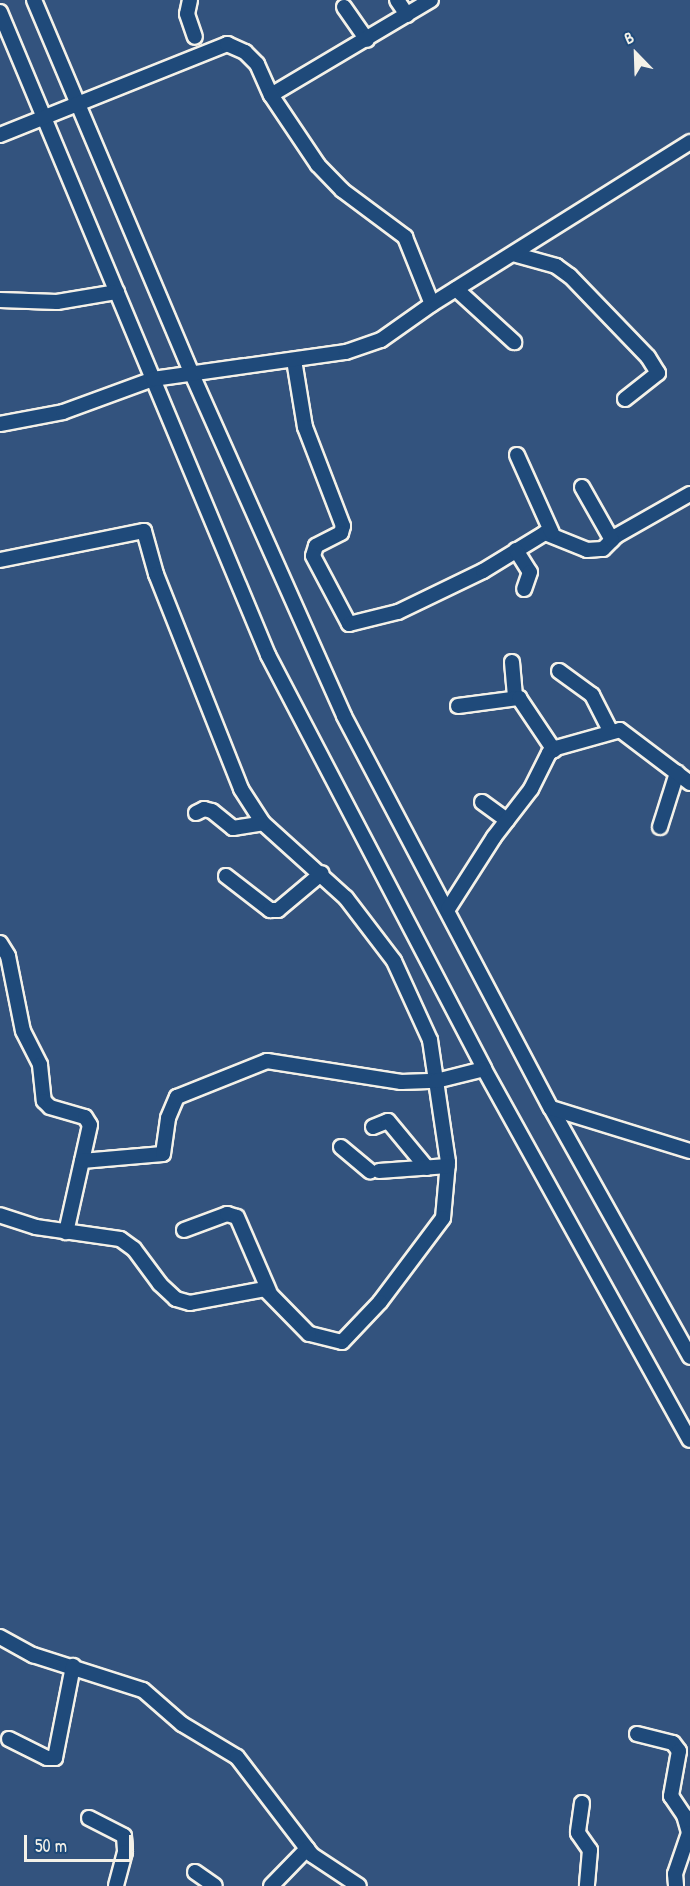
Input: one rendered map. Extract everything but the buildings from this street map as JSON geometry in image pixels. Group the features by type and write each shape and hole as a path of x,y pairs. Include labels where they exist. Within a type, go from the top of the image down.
{"street":[{"path":"34,0 191,372 344,716 448,909 551,1108 690,1357"},
{"path":"190,0 187,14 197,44"},
{"path":"397,0 407,15"},
{"path":"271,96 431,0"},
{"path":"344,7 367,40"},
{"path":"0,12 268,655 484,1069 690,1440"},
{"path":"0,135 79,104 197,44 227,44 246,52 257,64 271,96 318,165 342,190 405,237 432,304"},
{"path":"0,424 63,412 153,379 346,352 381,340 432,304 690,142"},
{"path":"513,254 556,266 570,276 648,357 658,373 625,399"},
{"path":"456,289 514,342"},
{"path":"0,300 57,302 117,292"},
{"path":"294,360 305,427 343,526 341,533 315,546 313,556 345,621 351,624 398,612 483,571 538,536 552,533 595,551 690,494"},
{"path":"517,455 552,533"},
{"path":"582,487 612,540"},
{"path":"0,560 144,531 225,755 263,823 322,873 394,961 430,1040 448,1166 447,1204 443,1218 349,1337 333,1342 309,1334 270,1291 237,1217 227,1214 184,1230"},
{"path":"516,550 530,572 524,589"},
{"path":"512,662 515,697 554,750"},
{"path":"559,671 592,695 610,730"},
{"path":"458,706 515,697"},
{"path":"448,909 554,750 610,730 620,730 690,783"},
{"path":"660,827 677,774"},
{"path":"482,802 507,820"},
{"path":"196,813 204,809 212,811 233,828 263,823"},
{"path":"226,876 270,910 278,910 322,873"},
{"path":"0,943 8,956 22,1031 40,1065 44,1101 50,1107 88,1120 82,1161 66,1232"},
{"path":"82,1161 163,1154 168,1118 177,1097 267,1061 372,1079 436,1081 484,1069"},
{"path":"551,1108 690,1151"},
{"path":"373,1127 388,1121 427,1168"},
{"path":"341,1147 375,1171 448,1166"},
{"path":"0,1215 66,1232 128,1243 160,1284 176,1299 190,1303 256,1289 270,1291"},
{"path":"0,1637 33,1655 133,1684 182,1724 237,1757 307,1849 359,1886"},
{"path":"9,1739 47,1758 55,1758 73,1666"},
{"path":"637,1734 673,1743 679,1751 671,1796 684,1815 689,1833 675,1874 676,1886"},
{"path":"582,1803 578,1833 590,1850 587,1886"},
{"path":"89,1818 124,1836 125,1852 116,1886"},
{"path":"271,1886 307,1849"},
{"path":"195,1872 215,1886"}]}
